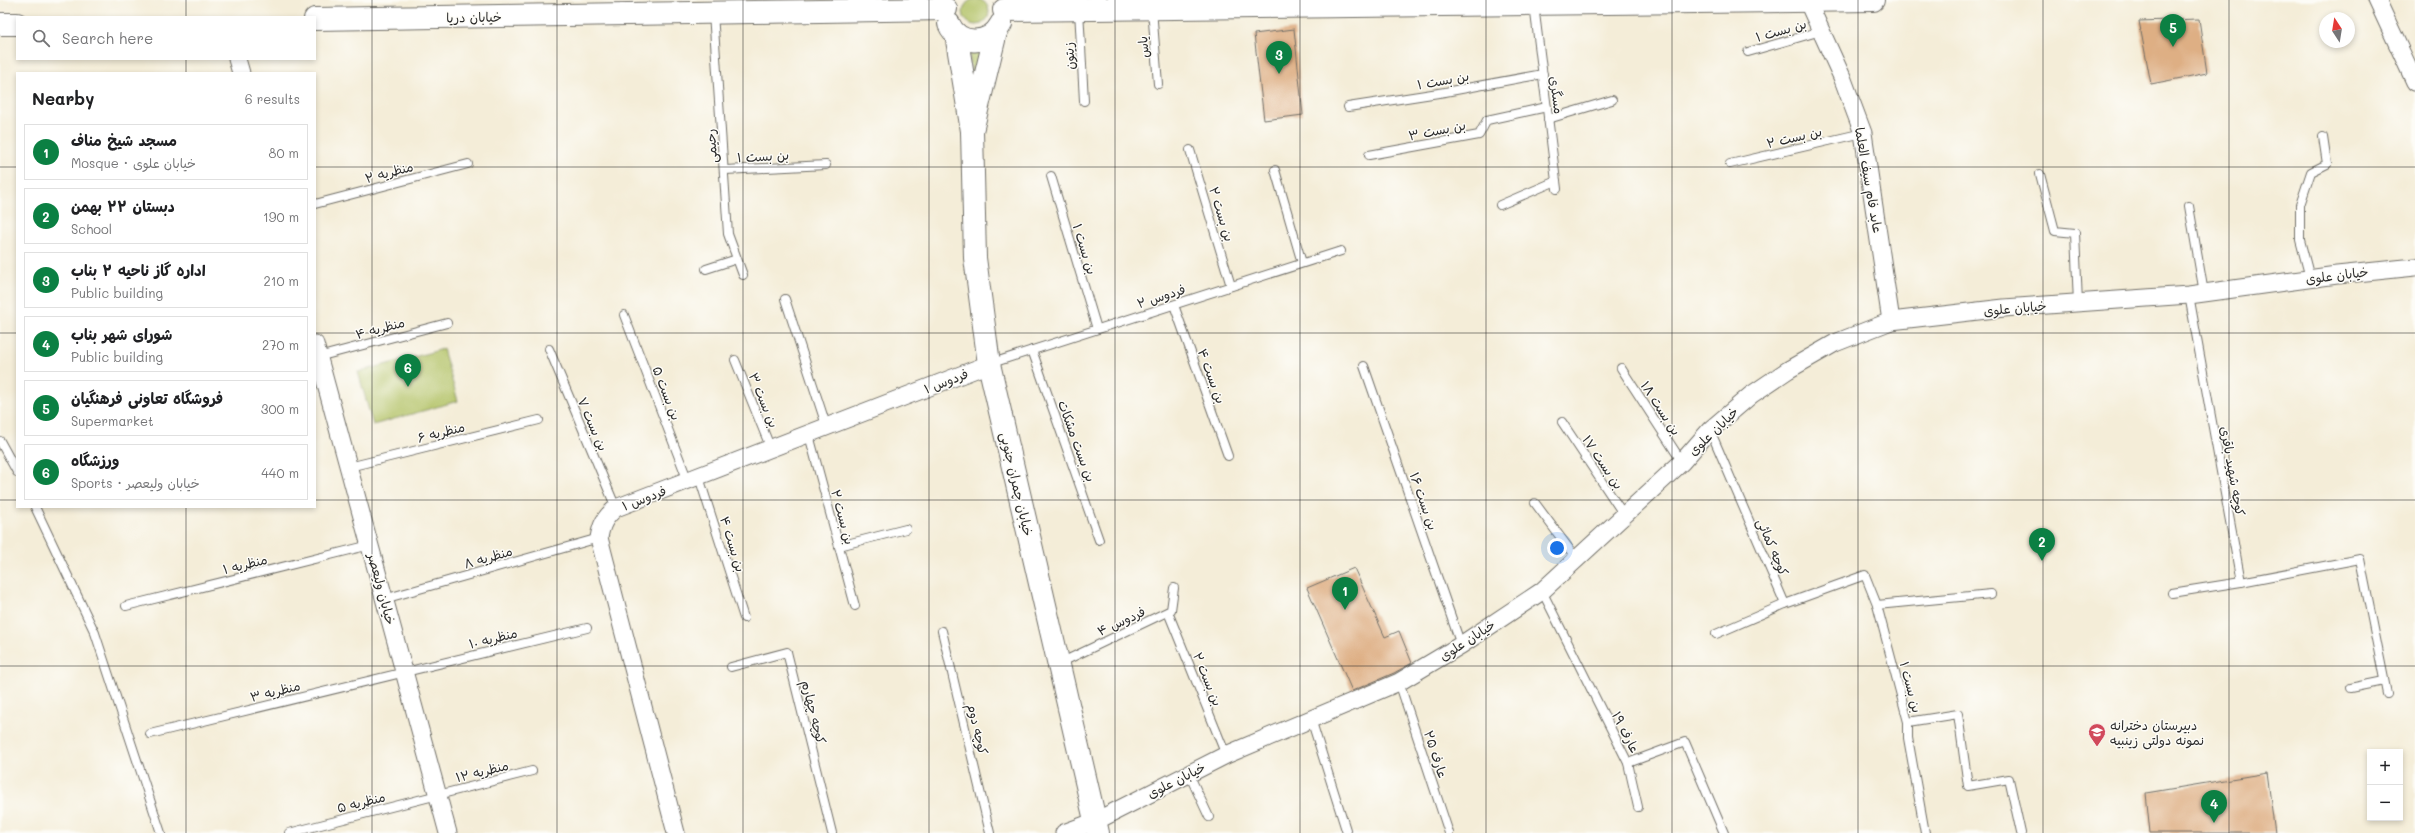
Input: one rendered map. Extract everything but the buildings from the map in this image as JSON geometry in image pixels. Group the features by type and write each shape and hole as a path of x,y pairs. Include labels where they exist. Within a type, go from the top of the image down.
{"main road":[{"path":"1003,5 1079,10 1318,3 1534,4 1872,0"},
{"path":"947,4 946,18 956,34 973,41 985,39 996,32"},
{"name":"خیابان دریا","path":"316,19 713,13 947,4"},
{"name":"خیابان چمران جنوبی","path":"972,131 996,32 1004,19 1003,5"},
{"path":"0,24 16,24"},
{"name":"خیابان چمران جنوبی","path":"956,34 972,131 975,258 989,364 1060,663 1097,827"}],"street":[{"name":"عابد فام سیف العلما","path":"1807,0 1842,77 1862,133 1891,321"},
{"path":"2376,0 2415,82"},
{"path":"237,60 241,72"},
{"name":"خیابان علوی","path":"1064,833 1097,827 1189,774 1226,755 1399,682 1461,645 1542,591 1576,558 1682,462 1710,430 1751,395 1788,370 1835,343 1891,321 2004,308 2196,294 2310,278 2415,267"},
{"name":"خیابان ولیعصر","path":"317,350 448,833"},
{"name":"فردوس ۱","path":"599,538 600,527 607,516 616,508 809,435 989,364"},
{"path":"599,538 676,833"}],"lane":[{"name":"مسگری","path":"1500,205 1557,185 1534,4"},
{"name":"یاس","path":"1152,8 1158,84"},
{"name":"زیتون","path":"1079,10 1084,101"},
{"name":"رحیمی","path":"713,13 725,170 728,234 744,274"},
{"name":"بن بست ۱","path":"1748,52 1821,31"},
{"name":"بن بست ۱","path":"1348,107 1445,92 1543,74"},
{"path":"1548,119 1612,100"},
{"name":"بن بست ۳","path":"1369,155 1479,134 1487,120 1547,107"},
{"name":"بن بست ۲","path":"1730,164 1862,133"},
{"path":"2310,278 2300,240 2300,205 2311,172 2327,164 2323,136"},
{"name":"بن بست ۲","path":"1190,150 1231,286"},
{"name":"منظریه ۲","path":"316,204 468,164"},
{"name":"بن بست ۱","path":"725,170 826,165"},
{"path":"1274,170 1302,263"},
{"path":"2040,174 2055,231 2075,234 2078,303"},
{"name":"بن بست ۱","path":"1051,176 1097,329"},
{"name":"کوچه شهید باقری","path":"2189,206 2196,294 2242,582"},
{"name":"فردوس ۲","path":"989,364 1341,251"},
{"path":"706,269 737,259"},
{"path":"785,299 827,428"},
{"name":"بن بست ۴","path":"1174,305 1228,456"},
{"name":"بن بست ۵","path":"624,315 693,479"},
{"name":"منظریه ۴","path":"317,350 447,323"},
{"name":"بن بست ۷","path":"549,349 616,508"},
{"name":"بن بست مشکات","path":"1032,350 1099,540"},
{"name":"بن بست ۳","path":"735,360 771,449"},
{"name":"بن بست ۱۶","path":"1364,366 1461,645"},
{"name":"بن بست ۱۸","path":"1621,368 1682,462"},
{"name":"منظریه ۶","path":"348,467 539,420"},
{"name":"بن بست ۱۷","path":"1562,422 1624,515"},
{"name":"کوچه کمائی","path":"1710,430 1785,604"},
{"name":"بن بست ۲","path":"809,435 855,606"},
{"path":"0,441 16,470"},
{"name":"بن بست ۴","path":"693,479 744,618"},
{"path":"1535,502 1576,558"},
{"path":"35,508 95,633 161,833"},
{"path":"839,546 906,529"},
{"name":"منظریه ۸","path":"384,599 599,538"},
{"name":"منظریه ۱","path":"126,606 370,545"},
{"path":"2172,593 2242,582 2360,559 2387,694"},
{"name":"بن بست ۱","path":"1785,604 1865,575 1877,605 1908,722 1958,714 1968,786 2009,779 2021,833"},
{"path":"1168,612 1171,610 1174,588"},
{"name":"عارف ۱۹","path":"1542,591 1628,763 1685,742 1724,833"},
{"path":"1877,605 1991,594"},
{"path":"1716,634 1785,604"},
{"name":"بن بست ۲","path":"1168,612 1226,755"},
{"name":"فردوس ۴","path":"1060,663 1168,612"},
{"name":"منظریه ۱۰","path":"404,672 587,628"},
{"name":"کوچه دوم","path":"942,631 990,833"},
{"name":"کوچه چهارم","path":"731,667 787,652 832,833"},
{"name":"منظریه ۳","path":"150,734 404,672"},
{"path":"2350,688 2384,681"},
{"name":"عارف ۲۵","path":"1399,682 1449,833"},
{"path":"1311,719 1347,833"},
{"path":"1908,722 1908,738 1925,833"},
{"path":"1628,763 1638,808"},
{"name":"منظریه ۱۲","path":"438,795 532,771"},
{"path":"1189,774 1209,817"},
{"name":"منظریه ۵","path":"289,833 438,795"}],"green space":[{"path":"976,-1 985,3 989,12 985,21 976,25 967,21 963,12 967,3"},
{"path":"968,47 982,47 973,84"},
{"path":"443,349 458,401 373,425 358,372"}],"place":[{"name":"فروشگاه تعاونی فرهنگیان","path":"2173,47"},
{"name":"اداره گاز ناحیه ۲ بناب","path":"1279,74"},
{"name":"ورزشگاه","path":"408,387"},
{"name":"دبستان ۲۲ بهمن","path":"2042,561"},
{"name":"مسجد شیخ مناف","path":"1345,610"},
{"name":"دبیرستان دخترانه نمونه دولتی زینبیه","path":"2097,747"},
{"name":"شورای شهر بناب","path":"2214,823"}]}
